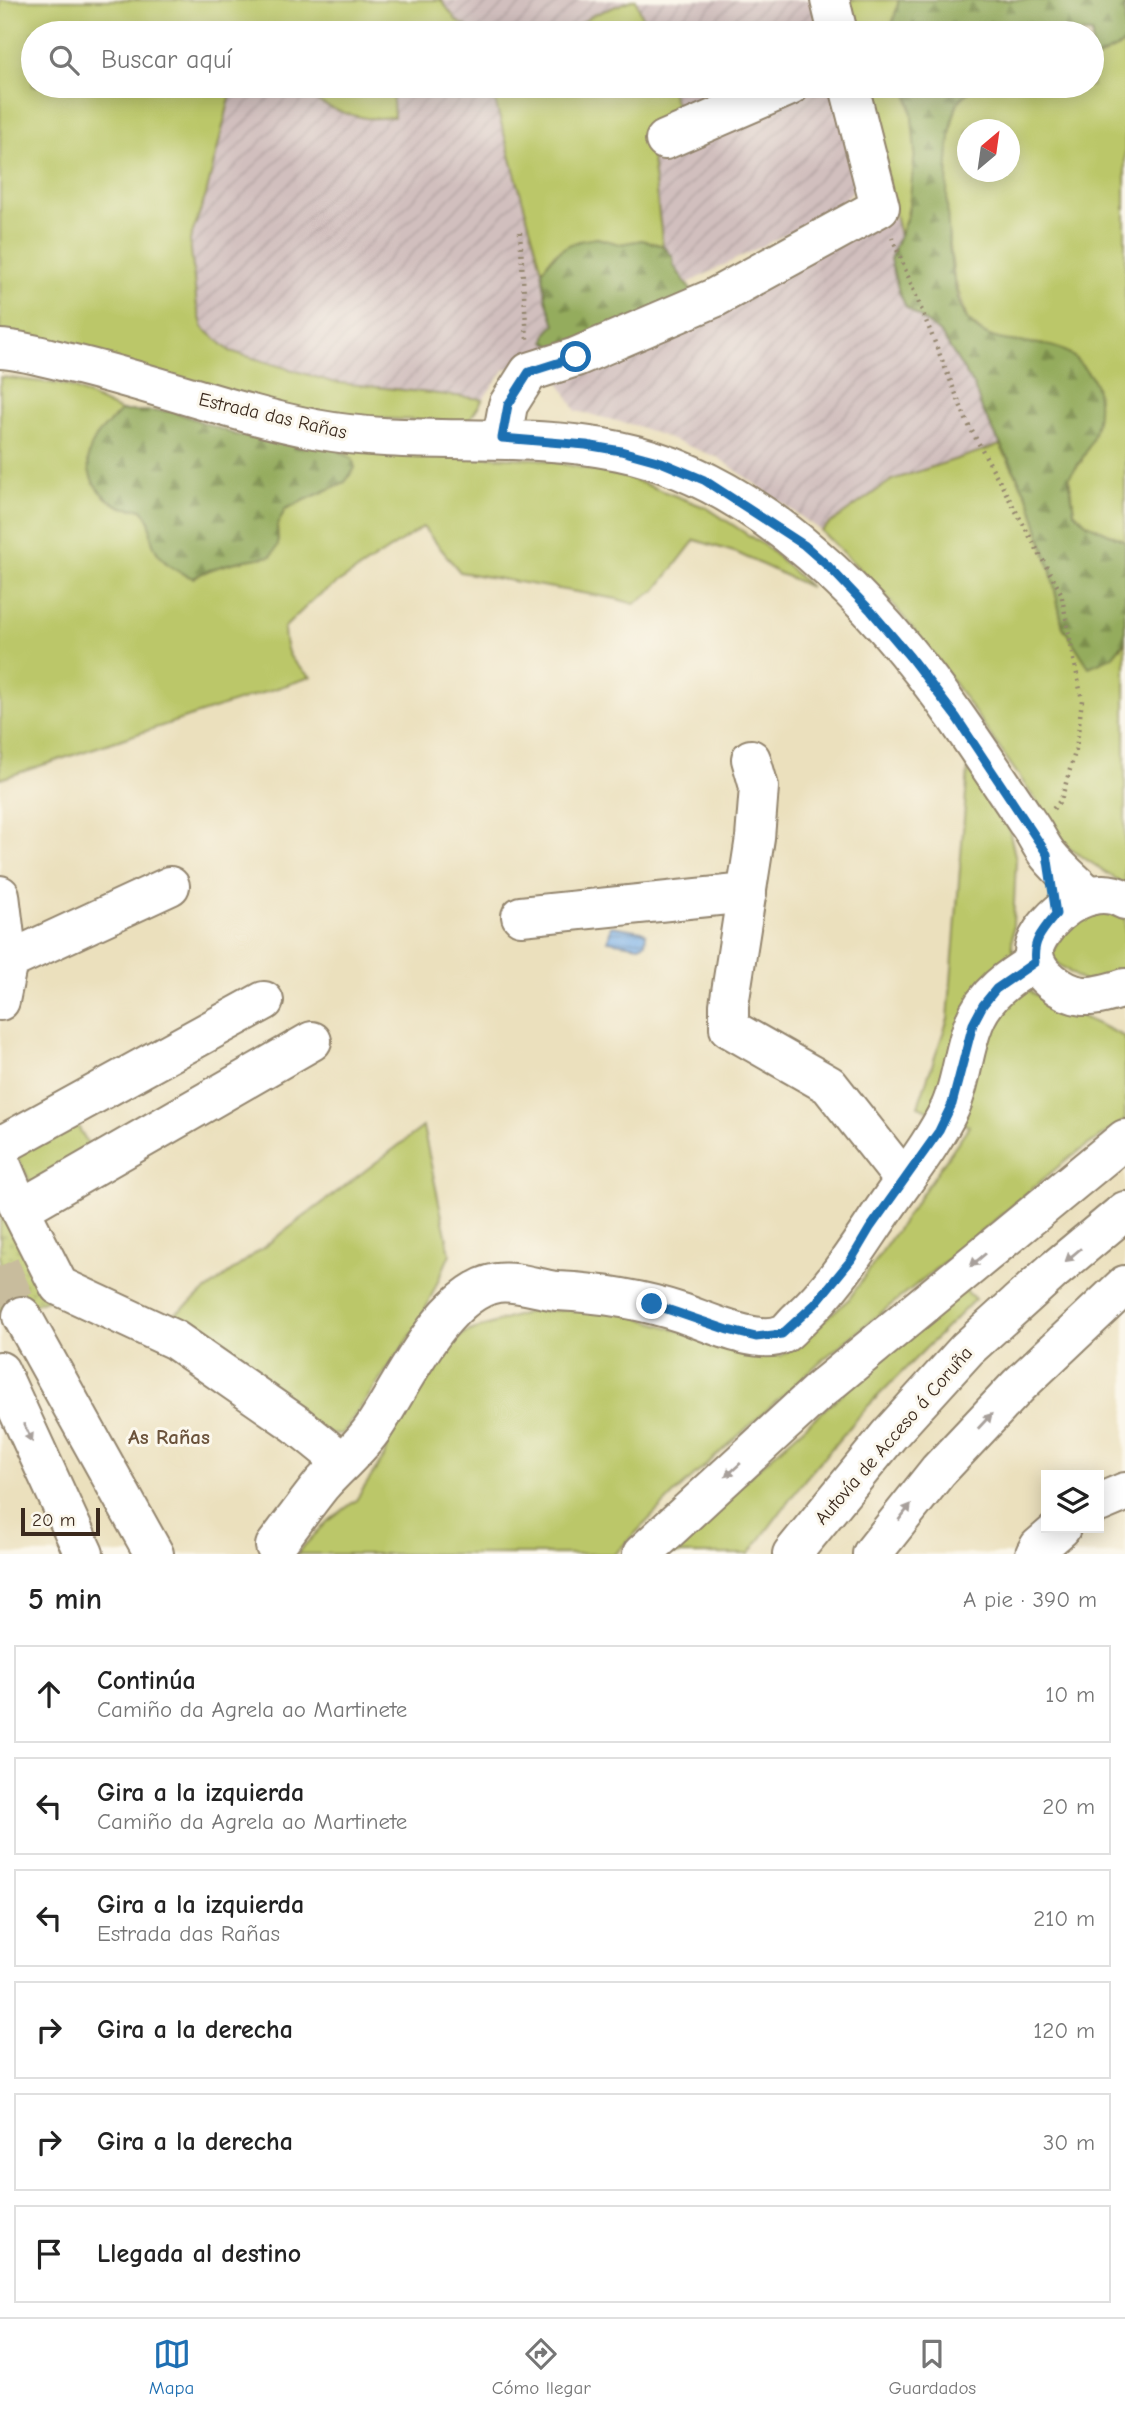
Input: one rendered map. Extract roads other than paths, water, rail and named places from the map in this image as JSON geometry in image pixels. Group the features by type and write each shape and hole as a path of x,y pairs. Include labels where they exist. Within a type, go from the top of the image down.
{"main road":[{"path":"830,0 835,21"},
{"path":"665,139 762,98"},
{"path":"502,438 508,405 529,372 576,357 714,298 880,207 852,98"},
{"name":"Estrada das Rañas","path":"0,349 112,373 315,429 400,439 502,438 586,445 661,462 704,480 804,545 851,589 910,657 956,717 1041,843 1090,903 1039,936 1033,949 1035,962"},
{"path":"751,759 759,787 755,838 729,1005 729,1028 829,1085 904,1180"},
{"path":"8,961 170,886"},
{"path":"521,916 747,893"},
{"path":"0,895 8,961 0,1001"},
{"path":"275,1546 322,1485 368,1437 440,1325 476,1291 498,1283 612,1294 756,1337 782,1334 815,1304 851,1260 939,1131 952,1104 973,1024 996,989 1035,962 1047,978 1063,989 1082,996 1122,992"},
{"path":"0,1146 264,1001"},
{"path":"20,1209 312,1041"},
{"path":"642,1554 820,1390 1125,1139"},
{"path":"0,1161 20,1209 59,1286 175,1340 296,1424 343,1462"},
{"name":"Autovía de Acceso á Coruña","path":"792,1554 889,1435 967,1349 1125,1211"},
{"path":"872,1554 947,1461 1019,1385 1125,1285"},
{"path":"124,1554 22,1316 153,1554"},
{"path":"0,1371 84,1554"},
{"path":"1104,1501 1125,1492"},
{"path":"1035,1554 1055,1533"}],"water":[{"path":"611,926 642,931 646,934 645,943 639,946 608,941"}],"tunnel":[{"path":"0,1266 22,1316"}],"district":[{"name":"As Rañas","path":"169,1437"}]}
